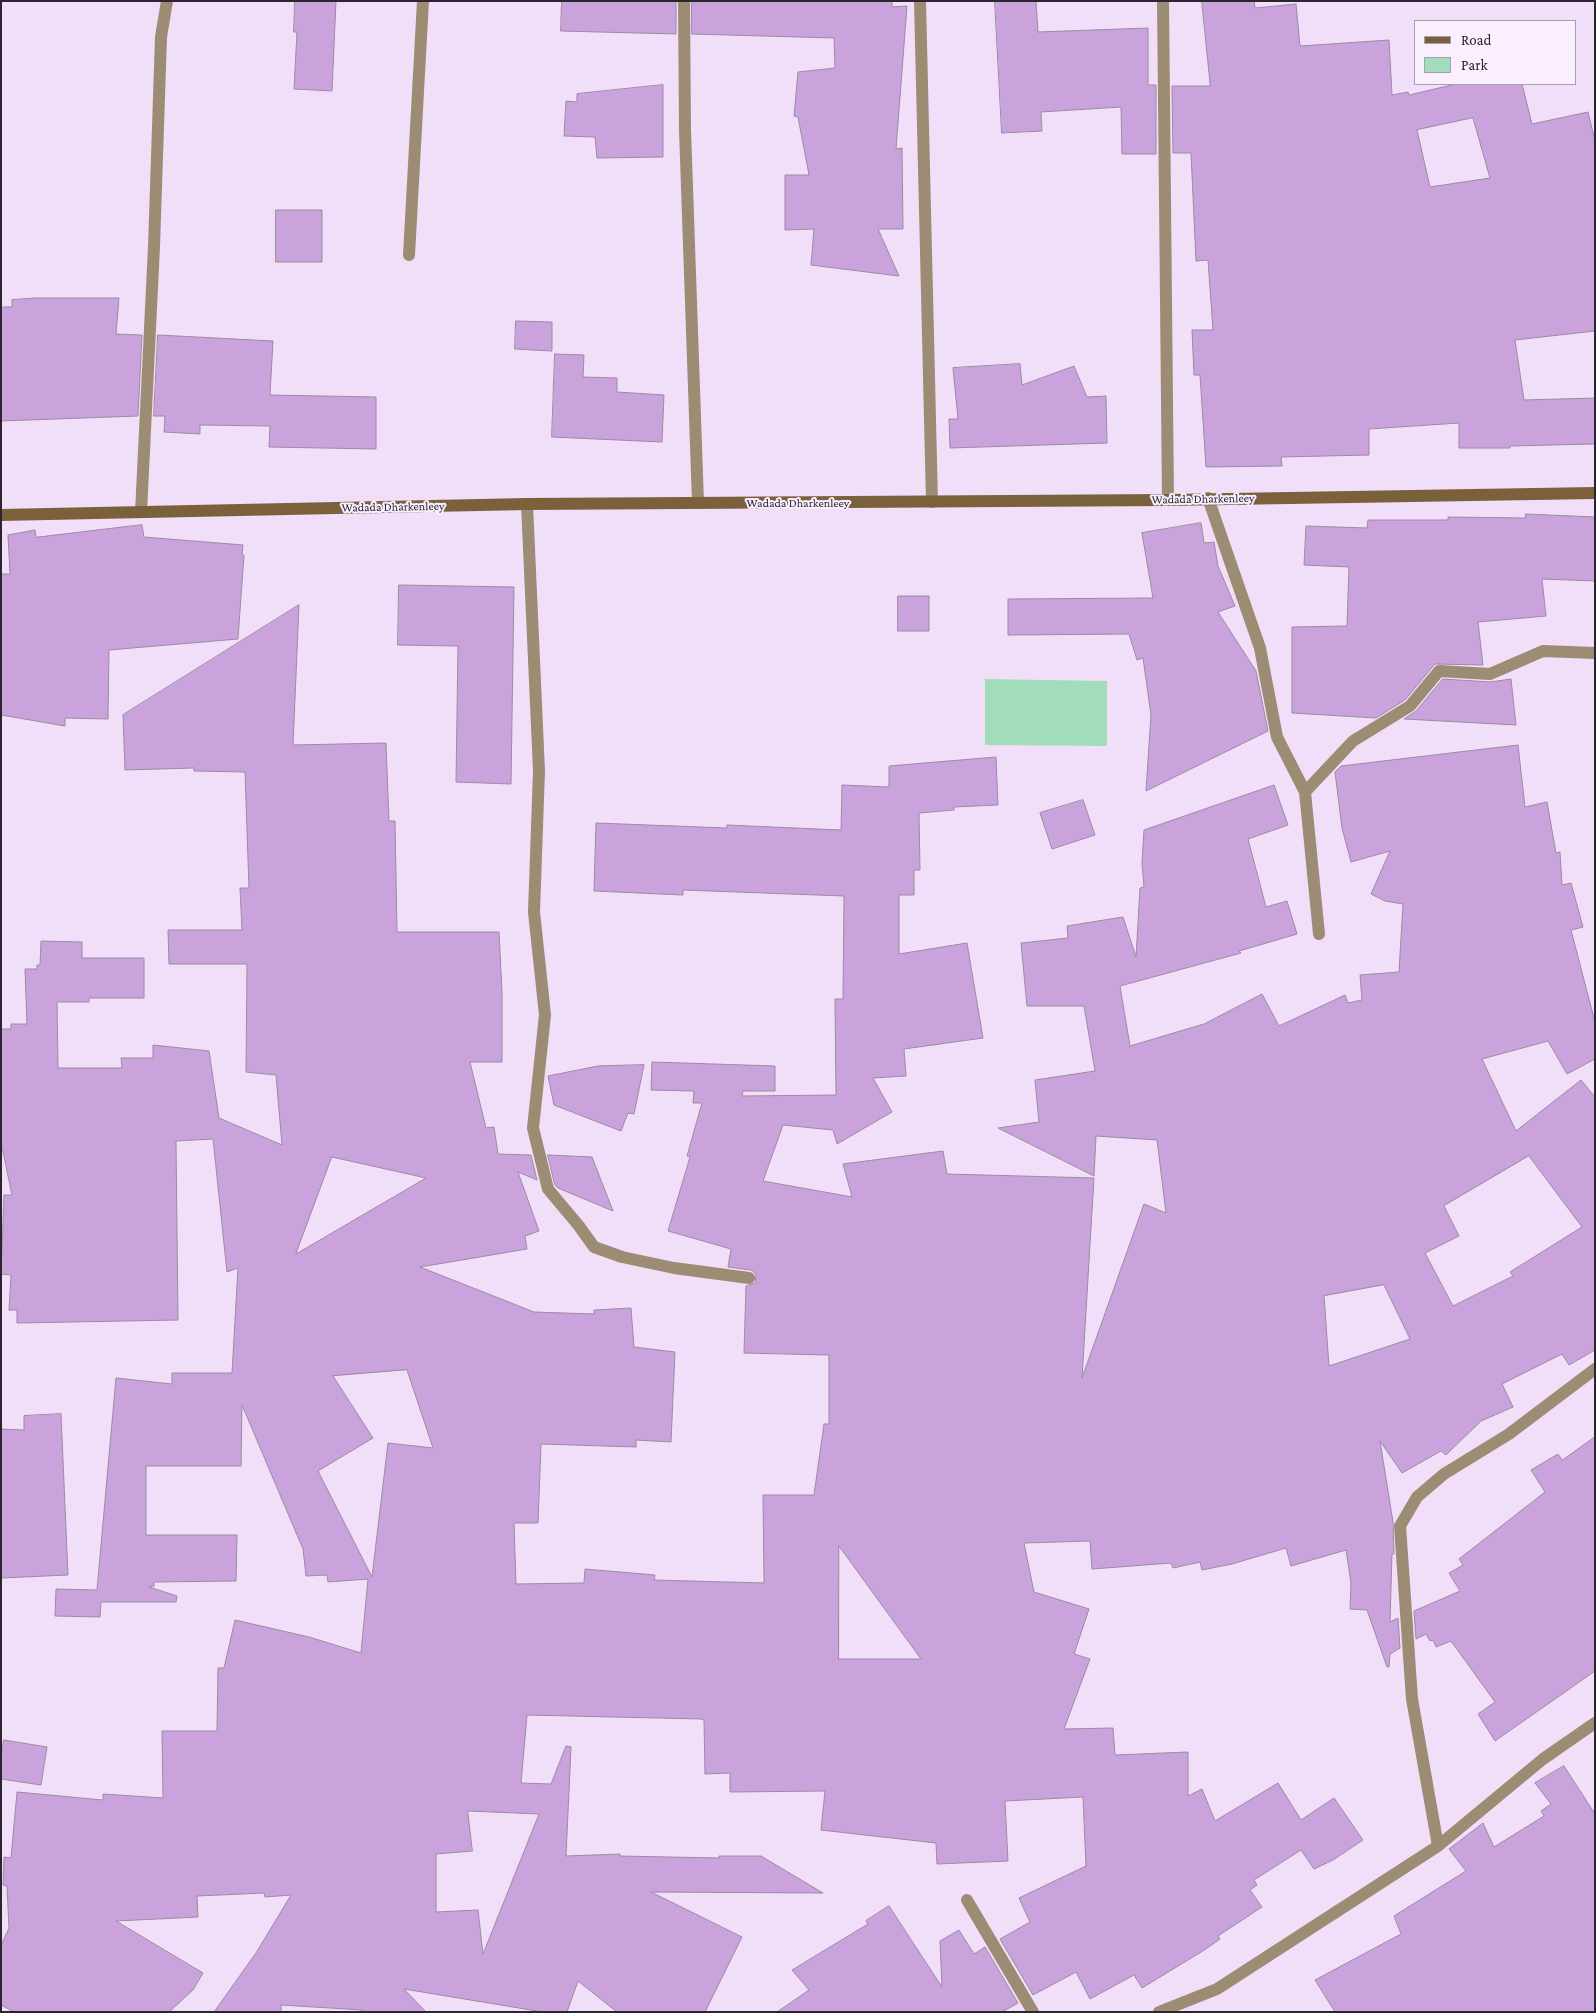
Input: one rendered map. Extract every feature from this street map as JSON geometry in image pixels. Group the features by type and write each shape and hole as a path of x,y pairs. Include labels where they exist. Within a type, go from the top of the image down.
{"main road":[{"name":"Wadada Dharkenleey","path":"1,515 527,504 1168,500 1595,493"}],"street":[{"path":"141,512 154,247 161,37 167,1"},
{"path":"409,255 423,1"},
{"path":"684,1 685,130 698,503"},
{"path":"920,1 932,502"},
{"path":"1163,1 1168,500"},
{"path":"1208,498 1260,648 1277,737 1305,792 1319,934"},
{"path":"527,504 539,771 534,912 545,1014 533,1128 548,1189 594,1247 622,1258 674,1268 749,1278"},
{"path":"1305,792 1353,741 1410,706 1439,671 1490,674 1543,651 1595,653"},
{"path":"1438,1846 1412,1699 1400,1526 1417,1497 1444,1474 1509,1434 1595,1369"},
{"path":"1159,2012 1217,1989 1438,1846 1543,1760 1595,1722"},
{"path":"967,1900 1033,2012"}],"green space":[{"path":"985,679 1107,681 1107,746 985,745"}],"building":[{"path":"295,1 336,1 332,91 294,89 297,32 294,32"},
{"path":"562,1 676,1 676,34 561,31"},
{"path":"692,1 892,1 892,7 907,6 896,149 902,148 903,229 878,229 899,276 811,265 814,229 785,230 785,175 809,175 798,117 794,116 798,72 835,68 834,38 692,34"},
{"path":"995,1 1036,1 1038,32 1148,28 1148,85 1156,85 1156,154 1122,154 1121,107 1041,112 1042,131 1002,133"},
{"path":"1202,1 1254,1 1255,8 1296,4 1300,46 1389,40 1392,95 1408,92 1409,95 1452,85 1522,85 1532,124 1588,112 1595,141 1595,331 1515,340 1524,400 1595,398 1595,444 1459,448 1459,423 1369,429 1369,455 1281,457 1282,466 1206,467 1200,375 1194,375 1192,330 1213,330 1208,260 1196,261 1191,153 1173,153 1172,86 1210,86","holes":["1473,118 1490,178 1430,187 1417,130"]},
{"path":"663,85 663,157 597,158 595,137 564,136 566,101 577,102 577,94"},
{"path":"276,210 322,210 322,262 276,262"},
{"path":"36,298 119,298 116,334 142,335 138,416 1,421 1,307 12,307 12,300"},
{"path":"516,321 552,322 552,351 515,349"},
{"path":"158,335 273,341 270,395 376,397 376,449 269,447 270,426 200,425 200,434 164,432 165,416 154,416"},
{"path":"555,354 584,355 583,377 617,378 617,392 664,395 662,442 552,437"},
{"path":"1020,364 1022,385 1074,366 1087,397 1106,396 1107,443 950,448 949,419 958,419 953,368"},
{"path":"1526,514 1595,517 1595,581 1542,579 1546,616 1478,622 1483,665 1435,664 1405,700 1376,718 1292,713 1292,627 1347,626 1349,567 1304,565 1306,526 1367,528 1368,520 1448,520 1448,517 1525,518"},
{"path":"1201,523 1204,543 1214,542 1218,566 1235,606 1218,612 1256,671 1268,731 1146,791 1151,715 1143,658 1137,660 1129,634 1008,635 1008,599 1153,598 1142,533"},
{"path":"142,525 144,537 243,545 242,555 244,555 238,639 109,650 108,719 65,718 65,726 1,715 1,574 10,574 8,535 35,530 36,537"},
{"path":"399,585 514,587 511,784 456,782 458,646 398,645"},
{"path":"898,596 929,596 929,631 898,631"},
{"path":"299,605 293,745 386,743 389,821 395,821 397,932 499,932 502,992 502,1062 470,1062 486,1128 494,1127 498,1154 531,1155 537,1180 518,1172 539,1231 525,1236 527,1249 420,1267 534,1312 594,1314 594,1310 631,1308 634,1347 675,1352 671,1442 636,1440 636,1447 541,1444 538,1523 514,1523 516,1584 584,1583 585,1569 655,1575 654,1580 764,1583 763,1495 814,1495 824,1424 829,1424 829,1355 744,1353 746,1286 755,1283 756,1274 751,1270 728,1267 731,1249 668,1231 690,1157 687,1156 702,1103 693,1103 694,1091 651,1090 652,1062 775,1066 775,1091 743,1091 742,1096 836,1095 835,999 843,999 844,896 683,890 683,895 594,891 596,823 727,828 727,825 841,830 842,785 889,787 889,766 996,757 998,805 954,807 954,810 919,813 920,870 914,870 914,895 899,895 899,954 967,943 983,1038 904,1049 906,1076 873,1078 892,1112 837,1144 833,1130 783,1125 763,1181 852,1197 843,1164 943,1151 947,1174 1094,1178 1082,1378 1144,1204 1166,1213 1157,1140 1096,1136 1094,1176 998,1128 1039,1122 1035,1080 1095,1071 1084,1006 1027,1006 1021,943 1068,938 1067,926 1123,917 1136,957 1140,888 1144,887 1142,863 1144,830 1274,785 1288,825 1248,839 1266,907 1287,901 1297,934 1239,951 1241,953 1120,986 1130,1046 1204,1024 1262,994 1279,1026 1345,995 1348,1003 1362,1000 1360,975 1399,972 1403,904 1385,901 1371,894 1390,851 1351,862 1342,828 1335,772 1341,766 1518,745 1525,807 1547,802 1556,853 1560,852 1562,885 1571,883 1583,927 1571,930 1595,1022 1595,1059 1567,1074 1548,1041 1482,1059 1516,1131 1581,1080 1595,1097 1595,1350 1569,1365 1562,1354 1502,1384 1513,1407 1481,1421 1446,1455 1441,1451 1402,1473 1380,1441 1393,1522 1394,1554 1392,1554 1390,1622 1398,1618 1400,1648 1390,1654 1389,1667 1387,1667 1367,1610 1350,1609 1351,1583 1346,1550 1291,1566 1286,1548 1232,1564 1202,1570 1200,1562 1173,1568 1171,1563 1092,1569 1090,1541 1024,1543 1034,1592 1089,1609 1074,1654 1090,1659 1064,1729 1113,1728 1115,1755 1188,1752 1188,1796 1202,1789 1215,1821 1278,1783 1301,1820 1334,1798 1363,1840 1333,1860 1314,1869 1301,1850 1254,1880 1257,1885 1250,1890 1262,1907 1218,1936 1220,1939 1206,1949 1142,1988 1134,1975 1090,1999 1076,1972 1033,1995 1000,1939 1030,1922 1019,1898 1086,1866 1083,1797 1005,1801 1008,1861 937,1864 936,1843 821,1830 825,1791 730,1792 730,1773 705,1774 704,1720 527,1715 521,1783 551,1784 566,1746 571,1747 566,1856 620,1854 620,1856 719,1858 719,1856 761,1856 823,1893 651,1892 742,1937 705,2012 617,2012 578,1981 567,2012 543,2012 404,1989 426,2012 360,2012 362,2010 281,2005 281,2012 214,2012 256,1953 291,1895 265,1897 264,1893 197,1896 198,1917 116,1921 203,1973 193,1990 169,2012 14,2012 1,2005 1,1945 9,1928 7,1886 3,1885 4,1857 11,1858 17,1792 103,1800 103,1794 163,1798 162,1731 217,1731 218,1668 224,1668 235,1620 309,1637 361,1653 368,1579 328,1582 327,1575 306,1576 303,1549 242,1405 241,1466 146,1466 146,1535 237,1535 236,1581 154,1582 154,1586 149,1587 177,1596 176,1602 101,1602 100,1617 55,1616 56,1589 97,1590 116,1378 172,1384 172,1373 232,1373 238,1268 227,1272 213,1139 176,1141 178,1320 17,1323 17,1310 9,1310 11,1275 1,1274 4,1195 12,1195 1,1142 1,1029 11,1029 11,1024 27,1024 25,969 37,969 37,965 40,965 41,941 82,942 82,958 144,958 144,998 89,998 89,1002 57,1002 58,1068 122,1068 121,1058 153,1058 153,1045 209,1051 219,1118 282,1145 276,1075 246,1072 247,964 169,964 168,930 242,930 240,888 249,888 245,772 194,771 194,768 125,770 123,715","holes":["1529,1156 1582,1227 1510,1272 1513,1276 1453,1306 1425,1253 1459,1236 1444,1206","332,1157 426,1178 296,1254","1384,1285 1410,1339 1329,1366 1324,1296","407,1370 433,1448 388,1443 372,1577 318,1471 373,1438 333,1376","839,1546 921,1659 839,1659","468,1811 539,1814 483,1954 478,1910 436,1912 436,1854 472,1851"]},
{"path":"1443,679 1490,682 1511,679 1516,725 1404,719 1416,711"},
{"path":"1083,800 1095,835 1052,849 1040,813"},
{"path":"644,1065 634,1114 628,1113 621,1131 554,1105 548,1076 598,1066"},
{"path":"548,1155 592,1157 613,1211 558,1188 555,1185"},
{"path":"61,1414 68,1575 1,1578 1,1429 24,1430 24,1416"},
{"path":"1595,1437 1595,1671 1495,1741 1478,1714 1495,1702 1451,1641 1436,1647 1433,1640 1430,1641 1426,1634 1416,1639 1414,1611 1460,1591 1449,1573 1463,1565 1459,1559 1545,1492 1531,1470 1558,1454 1562,1460"},
{"path":"4,1740 47,1747 41,1785 1,1779 1,1757"},
{"path":"1564,1766 1595,1814 1595,2012 1335,2012 1315,1980 1401,1934 1394,1916 1466,1871 1449,1849 1483,1823 1494,1847 1544,1816 1541,1811 1551,1804 1535,1783"},
{"path":"889,1906 942,1987 940,1941 959,1930 974,1954 985,1947 1018,2003 1002,2012 777,2012 809,1990 792,1970 868,1924 866,1921"}]}
